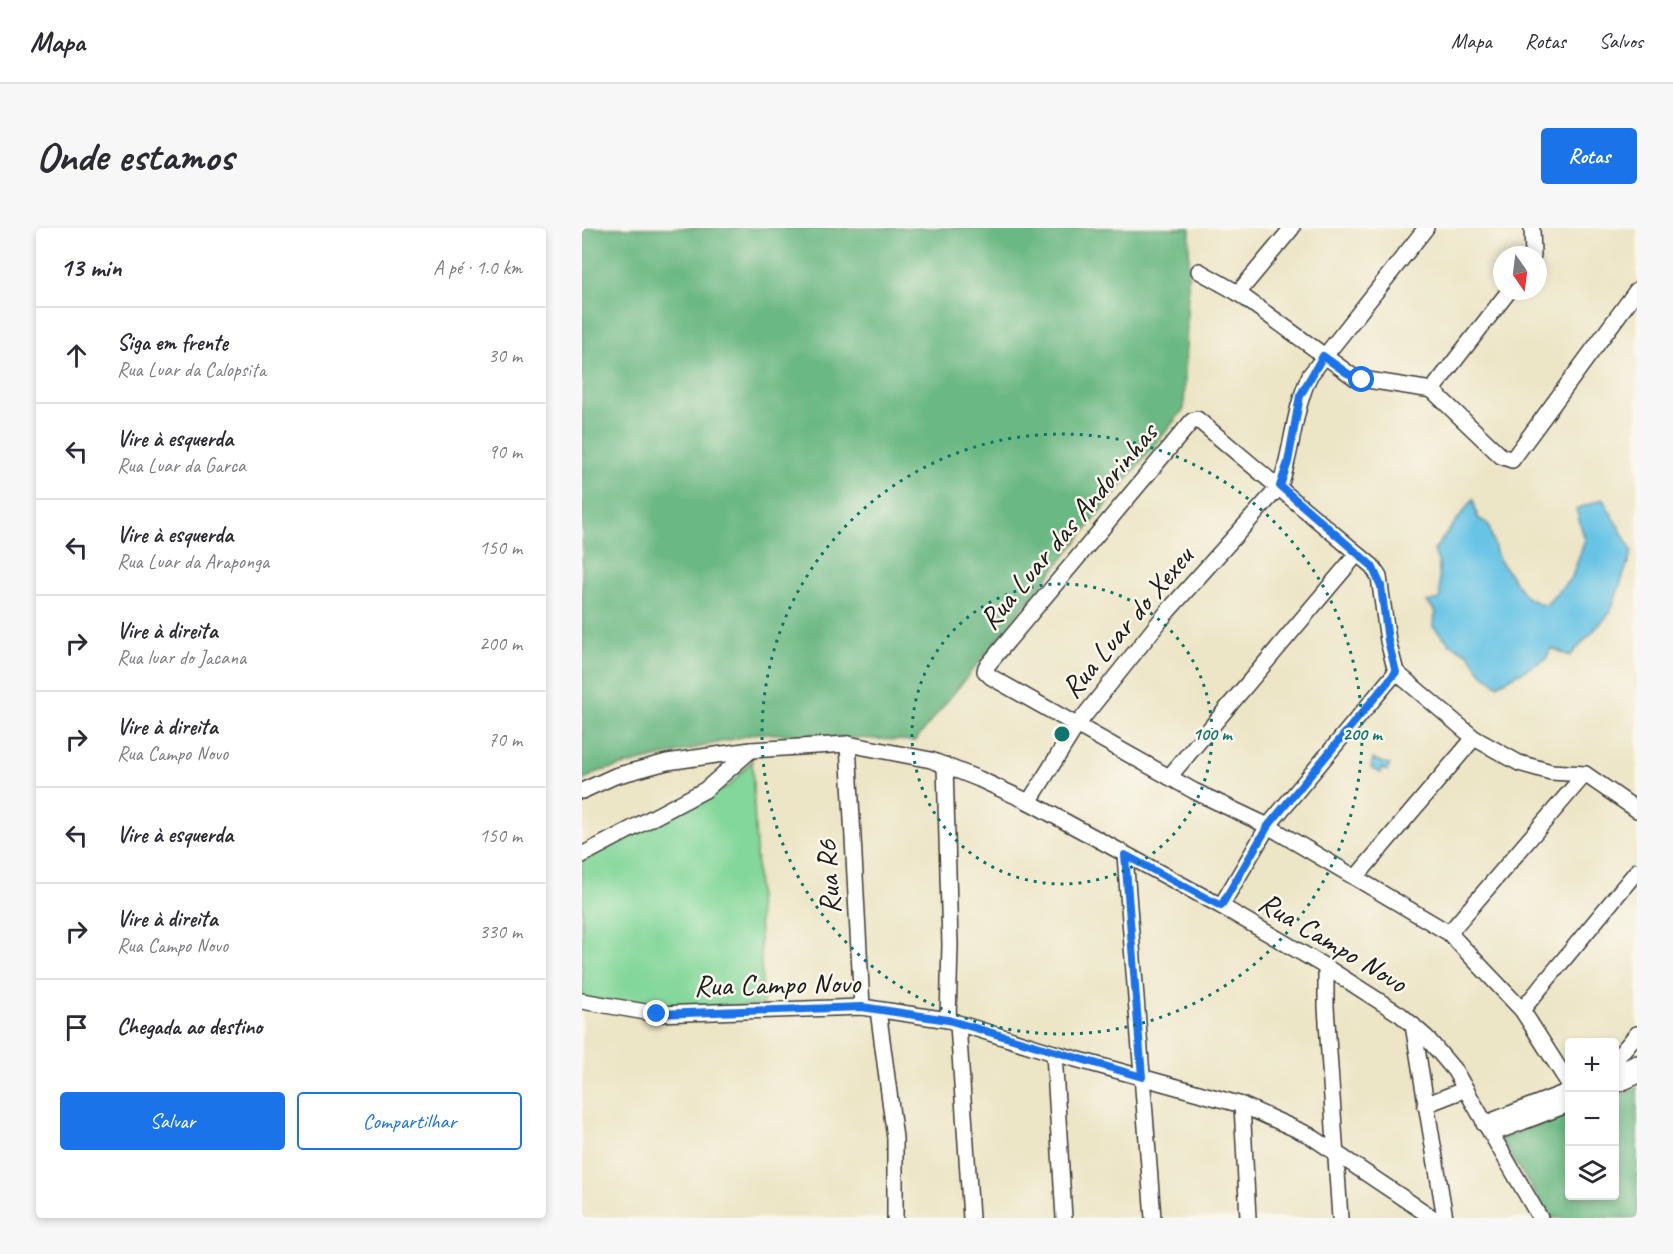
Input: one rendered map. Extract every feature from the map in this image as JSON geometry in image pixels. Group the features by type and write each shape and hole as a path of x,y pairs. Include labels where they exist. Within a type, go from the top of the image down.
{"street":[{"path":"1238,294 1292,228"},
{"path":"1426,228 1323,356 1300,396 1288,462 1280,486 1372,566 1378,577 1388,641 1396,672 1474,738 1518,763 1551,772 1585,774 1637,810"},
{"path":"1532,228 1533,246"},
{"path":"1198,271 1238,294 1355,378 1432,390 1502,456 1512,460 1637,290"},
{"path":"1432,390 1502,300"},
{"name":"Rua Luar das Andorinhas","path":"1077,725 985,671 999,650 1192,421 1197,419 1280,486"},
{"name":"Rua Luar do Xexeu","path":"1029,802 1077,725 1168,611 1280,486"},
{"path":"1169,777 1357,554"},
{"path":"1221,906 1268,826 1396,672"},
{"path":"1077,725 1169,777 1268,826 1449,933 1522,1010 1565,1078"},
{"path":"1356,876 1474,738"},
{"name":"Rua Campo Novo","path":"582,791 615,776 667,762 750,750 848,744 889,750 945,765 1029,802 1221,906 1326,967 1413,1025 1455,1071 1540,1218"},
{"name":"Rua R6","path":"848,744 862,1007"},
{"path":"582,855 705,790 750,750"},
{"path":"945,765 953,1022 971,1218"},
{"path":"1449,933 1585,774"},
{"path":"1125,855 1153,1218"},
{"path":"1522,1010 1637,871"},
{"path":"1326,967 1326,1007 1338,1152 1340,1218"},
{"name":"Rua Campo Novo","path":"582,1001 657,1014 862,1007 953,1022 1054,1053 1242,1105 1338,1152 1433,1218"},
{"path":"878,1010 895,1138 895,1218"},
{"path":"1413,1025 1444,1218"},
{"path":"1619,1055 1637,1034"},
{"path":"1054,1053 1064,1218"},
{"path":"1619,1071 1637,1063"},
{"path":"1619,1084 1637,1076"},
{"path":"1425,1105 1466,1089"},
{"path":"1488,1129 1567,1092"},
{"path":"1242,1105 1248,1218"},
{"path":"1488,1129 1565,1105"}],"green space":[{"path":"582,228 1190,228 1184,409 915,741 758,733 597,772 582,781"},
{"path":"752,760 763,1005 657,1009 582,997 582,861 705,796 729,786"},
{"path":"1637,1087 1637,1218 1551,1218 1500,1139 1565,1115 1565,1200 1619,1200 1619,1094"}],"water":[{"path":"1473,499 1478,518 1488,524 1498,558 1526,597 1545,606 1572,577 1585,540 1576,509 1603,499 1632,551 1610,613 1570,656 1551,648 1546,659 1497,685 1480,671 1469,654 1449,643 1433,626 1436,612 1427,602 1440,599 1439,565 1434,550"},
{"path":"1373,759 1390,765 1387,771 1382,768 1381,773 1371,768"}],"route":[{"path":"657,1014 862,1007 948,1020 1142,1077 1125,855 1221,906 1268,826 1396,672 1388,641 1381,586 1372,566 1280,486 1288,462 1300,396 1323,356 1355,378 1362,380"}]}
